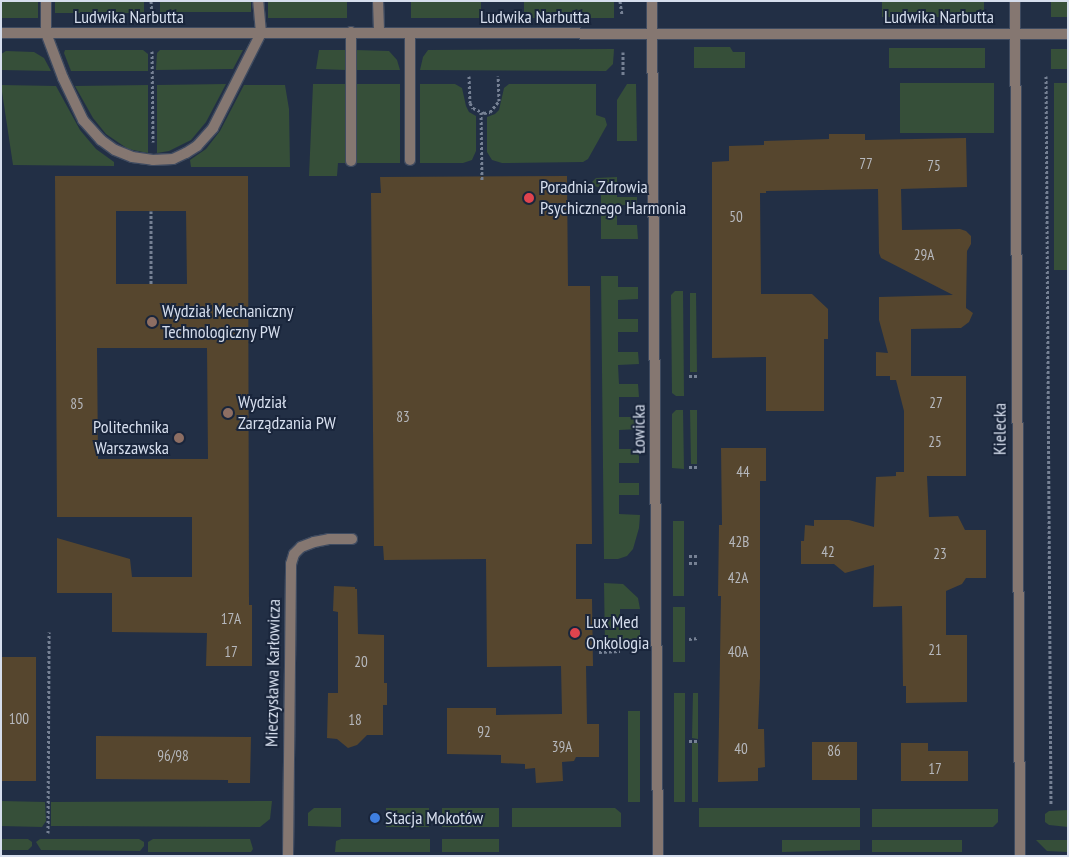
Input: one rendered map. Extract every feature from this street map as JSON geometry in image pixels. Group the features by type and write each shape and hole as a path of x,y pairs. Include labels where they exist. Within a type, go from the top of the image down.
{"street":[{"path":"46,1 46,34 77,110 91,130 115,150 132,157 153,160 173,159 186,153 206,137 226,104 260,33 258,1"},
{"path":"378,1 379,32"},
{"name":"Łowicka","path":"652,1 658,856"},
{"name":"Kielecka","path":"1015,1 1020,856"},
{"path":"351,32 351,161"},
{"name":"Ludwika Narbutta","path":"1,34 351,32 1068,34"},
{"path":"410,33 410,160"},
{"name":"Mieczysława Karłowicza","path":"288,856 291,564 294,554 302,547 314,542 329,539 352,539"}],"path":[{"path":"151,1 152,20"},
{"path":"152,49 153,160"},
{"path":"469,76 470,103 473,108 481,112 490,112 499,101 498,76"},
{"path":"1046,76 1052,805"},
{"path":"481,112 482,180"},
{"path":"151,211 151,284"},
{"path":"689,376 697,376"},
{"path":"689,467 697,467"},
{"path":"689,556 697,556"},
{"path":"689,563 698,563"},
{"path":"48,832 49,632"},
{"path":"689,638 698,638"},
{"path":"599,652 620,651"},
{"path":"689,741 698,741"}],"green space":[{"path":"1,1 38,1 38,18 1,18"},
{"path":"55,1 144,1 144,13 55,13"},
{"path":"160,1 251,1 251,12 160,12"},
{"path":"268,1 347,1 347,18 268,18"},
{"path":"411,1 481,1 481,18 411,18"},
{"path":"524,1 614,1 614,18 524,18"},
{"path":"882,1 984,1 984,17 882,17"},
{"path":"1051,1 1068,1 1068,17 1051,17"},
{"path":"694,47 730,47 733,52 745,52 745,68 694,68"},
{"path":"889,48 985,48 985,68 889,68"},
{"path":"614,49 613,64 606,71 420,70 423,57 428,50"},
{"path":"1051,49 1068,49 1068,69 1051,69"},
{"path":"65,50 143,50 148,54 148,71 71,71 64,53"},
{"path":"160,50 243,50 233,69 156,70 157,53"},
{"path":"319,50 346,50 346,70 316,69"},
{"path":"356,50 389,51 397,60 400,70 356,70"},
{"path":"6,51 34,52 44,58 51,71 1,70 1,54"},
{"path":"900,83 994,83 994,133 900,133"},
{"path":"1054,83 1068,83 1068,270 1054,270"},
{"path":"226,84 206,122 191,140 169,151 157,153 157,85"},
{"path":"313,84 346,84 345,163 338,163 337,176 309,176"},
{"path":"356,84 400,84 400,163 356,163"},
{"path":"420,84 455,84 462,88 469,112 476,116 476,151 472,160 463,163 420,163"},
{"path":"509,84 596,84 596,115 605,118 607,125 588,159 583,162 502,163 492,160 487,152 487,117 499,110 504,88"},
{"path":"627,84 636,84 637,141 617,141 617,100"},
{"path":"1,85 56,86 80,130 96,149 114,162 114,166 13,165"},
{"path":"148,85 148,153 128,149 106,134 93,118 75,86"},
{"path":"244,85 285,85 289,109 290,167 191,167 190,160 206,149 220,131"},
{"path":"617,177 617,197 637,197 637,205 617,205 617,225 637,225 638,239 601,239 601,188 594,186 592,182 596,178"},
{"path":"601,276 618,276 618,287 638,287 638,299 618,300 618,319 638,319 638,332 618,332 618,352 638,352 639,364 618,365 619,384 638,384 639,397 619,397 619,417 639,417 639,429 619,430 619,449 639,449 639,463 619,463 619,483 639,483 639,495 619,495 619,514 640,515 639,528 633,549 627,556 618,559 604,559"},
{"path":"675,291 683,291 684,396 676,396 672,393 671,295"},
{"path":"690,293 696,293 697,372 690,372"},
{"path":"676,410 683,410 684,469 672,468 672,414"},
{"path":"690,410 697,410 697,464 691,464"},
{"path":"673,521 684,521 684,596 673,596"},
{"path":"604,583 623,584 638,598 640,609 620,609 620,629 640,629 640,639 620,639 620,648 605,648"},
{"path":"673,607 685,607 685,662 673,662"},
{"path":"674,693 685,693 685,802 674,802"},
{"path":"693,693 698,693 698,739 692,738"},
{"path":"628,711 640,711 640,802 628,802"},
{"path":"692,743 698,743 698,802 692,802"},
{"path":"1,801 45,802 46,821 42,827 1,826"},
{"path":"272,801 270,819 260,827 51,826 51,802"},
{"path":"314,808 341,808 341,827 308,826 308,813"},
{"path":"386,808 429,808 429,827 386,827"},
{"path":"442,808 499,808 499,827 442,827"},
{"path":"512,808 615,808 621,813 621,827 512,827"},
{"path":"699,808 860,808 860,827 699,827"},
{"path":"872,809 998,809 998,822 993,827 872,827"},
{"path":"1068,810 1068,827 1049,825 1045,822 1045,814 1049,811"},
{"path":"1,839 28,839 32,842 32,846 28,850 1,850"},
{"path":"40,839 139,839 144,842 144,846 140,851 41,850 36,842"},
{"path":"153,839 250,839 253,849 251,852 148,852 148,842"},
{"path":"341,839 430,839 430,852 335,852 336,841"},
{"path":"442,839 499,839 499,852 442,852"},
{"path":"782,840 860,840 860,850 782,852"},
{"path":"872,840 962,840 962,852 872,852"},
{"path":"1036,840 1068,840 1068,852 1047,851"}],"building":[{"path":"829,134 865,134 865,140 966,138 967,187 901,189 902,230 960,229 966,231 971,236 971,244 967,251 966,308 973,313 969,322 961,328 911,329 911,376 966,376 966,476 927,476 929,517 958,516 965,530 986,530 986,578 966,578 962,584 946,591 946,635 967,635 967,702 906,703 906,686 903,686 902,606 873,607 874,565 845,573 834,564 801,564 801,541 804,541 805,525 814,526 814,520 849,520 874,527 876,477 896,476 896,472 904,472 904,411 896,380 890,380 890,376 876,376 876,352 888,353 879,320 879,297 953,295 881,258 879,253 878,189 766,191 766,193 760,193 761,294 812,294 828,309 828,339 824,339 824,411 766,411 766,357 712,358 712,162 729,161 729,146 764,145 764,141 829,139"},
{"path":"55,176 248,176 249,605 252,605 252,666 206,666 207,633 112,632 112,593 57,593 57,538 130,559 132,577 192,577 192,517 57,517","holes":["116,211 186,211 187,284 116,284","97,348 207,348 208,459 98,459"]},
{"path":"567,176 568,286 590,286 592,544 576,544 576,599 592,599 593,666 586,666 587,724 599,724 599,757 576,757 574,761 562,762 563,781 536,783 535,768 525,769 525,764 501,763 501,755 447,754 447,708 496,708 496,715 562,714 561,666 487,667 486,559 384,560 383,546 374,546 371,193 381,193 380,177"},
{"path":"721,448 766,448 766,481 760,481 760,678 758,729 764,729 765,767 758,768 758,781 718,782 721,596 718,596 719,525 722,525"},
{"path":"334,586 355,587 357,589 358,634 384,635 384,683 387,683 387,705 383,705 383,735 367,735 357,745 348,748 337,739 327,738 328,693 338,693 338,612 333,611"},
{"path":"1,657 36,657 36,781 1,781"},
{"path":"96,736 251,737 250,783 228,783 228,780 96,779"},
{"path":"812,742 857,742 857,780 812,780"},
{"path":"901,743 928,743 928,751 968,751 968,781 901,781"}],"place":[{"name":"Poradnia Zdrowia Psychicznego Harmonia","path":"529,198"},
{"name":"Wydział Mechaniczny Technologiczny PW","path":"152,322"},
{"name":"Wydział Zarządzania PW","path":"228,413"},
{"name":"Politechnika Warszawska","path":"179,438"},
{"name":"Lux Med Onkologia","path":"575,633"},
{"name":"Stacja Mokotów","path":"375,818"}]}
